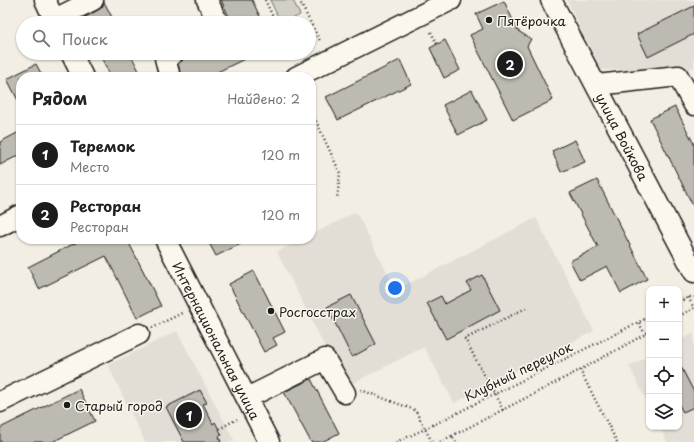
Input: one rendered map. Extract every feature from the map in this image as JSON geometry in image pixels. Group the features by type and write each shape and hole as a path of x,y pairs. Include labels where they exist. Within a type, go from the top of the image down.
{"street":[{"path":"45,0 53,16"},
{"path":"64,16 93,0"},
{"path":"207,0 215,16"},
{"path":"306,72 451,0"},
{"name":"улица Войкова","path":"551,0 694,272"},
{"path":"74,60 80,72"},
{"path":"166,60 169,72"},
{"path":"597,86 678,76 694,105"},
{"path":"0,226 16,218"},
{"name":"Интернациональная улица","path":"168,244 269,442"},
{"path":"0,402 139,334"},
{"path":"247,398 325,359 345,394"}],"path":[{"path":"265,0 273,16"},
{"path":"300,0 308,16"},
{"path":"432,32 437,44"},
{"path":"316,33 320,41"},
{"path":"316,121 340,173 337,199"},
{"path":"682,314 694,308 688,297"},
{"path":"682,300 688,297 694,297"},
{"path":"503,410 465,339 526,308"},
{"path":"139,334 182,313"},
{"name":"Клубный переулок","path":"396,442 646,320"},
{"path":"440,442 580,370 645,334 639,323"},
{"path":"580,370 617,442"},
{"path":"345,394 361,390 415,410 432,442"},
{"path":"218,429 237,419"},
{"path":"452,436 456,442"}],"shaded area":[{"path":"270,0 293,0 300,15 298,16 278,16"},
{"path":"567,0 694,0 694,67 689,69 600,70"},
{"path":"356,212 396,290 536,218 594,331 454,403 424,347 345,387 277,252 293,244 316,244 316,232"},
{"path":"177,331 235,442 145,442 108,365"},
{"path":"694,333 694,442 667,442 661,430 682,430 682,339"},
{"path":"646,358 646,400 629,366"}],"building":[{"path":"221,0 252,0 260,16 229,16"},
{"path":"504,1 518,31 531,39 527,46 553,100 513,120 470,35 483,29 476,14"},
{"path":"104,2 111,16 87,16 98,10 102,7"},
{"path":"694,6 694,34 648,57 637,34"},
{"path":"445,40 460,70 444,78 430,48"},
{"path":"102,60 134,60 140,72 108,72"},
{"path":"182,60 242,60 217,72 180,72 178,64"},
{"path":"400,60 411,84 338,120 326,97"},
{"path":"36,64 40,72 21,72"},
{"path":"16,74 16,96 7,79"},
{"path":"472,90 487,120 458,135 443,105"},
{"path":"675,107 694,144 694,208 650,119"},
{"path":"16,134 16,157 0,165 0,142"},
{"path":"575,140 585,162 561,172 552,151"},
{"path":"597,180 647,279 621,293 607,266 580,280 570,261 598,247 570,193"},
{"path":"73,244 130,244 161,306 137,318 106,256 39,289 28,267"},
{"path":"210,244 241,244 216,256"},
{"path":"254,271 285,332 273,338 277,345 264,352 229,284"},
{"path":"482,275 500,310 446,339 427,303 441,296 445,304 471,290 467,283"},
{"path":"351,295 376,344 352,357 327,307"},
{"path":"682,369 694,392 694,407 683,412"},
{"path":"311,379 339,433 322,442 311,442 284,392"},
{"name":"Старый город","path":"79,389 95,421 52,442 0,442 0,428"},
{"path":"200,390 207,403 203,404 213,424 215,422 222,435 219,436 221,442 184,442 166,407"}],"place":[{"name":"Пятёрочка","path":"489,20"},
{"name":"Ресторан","path":"510,64"},
{"name":"Росгосстрах","path":"271,311"},
{"name":"Старый город","path":"67,405"},
{"name":"Теремок","path":"189,415"}]}
